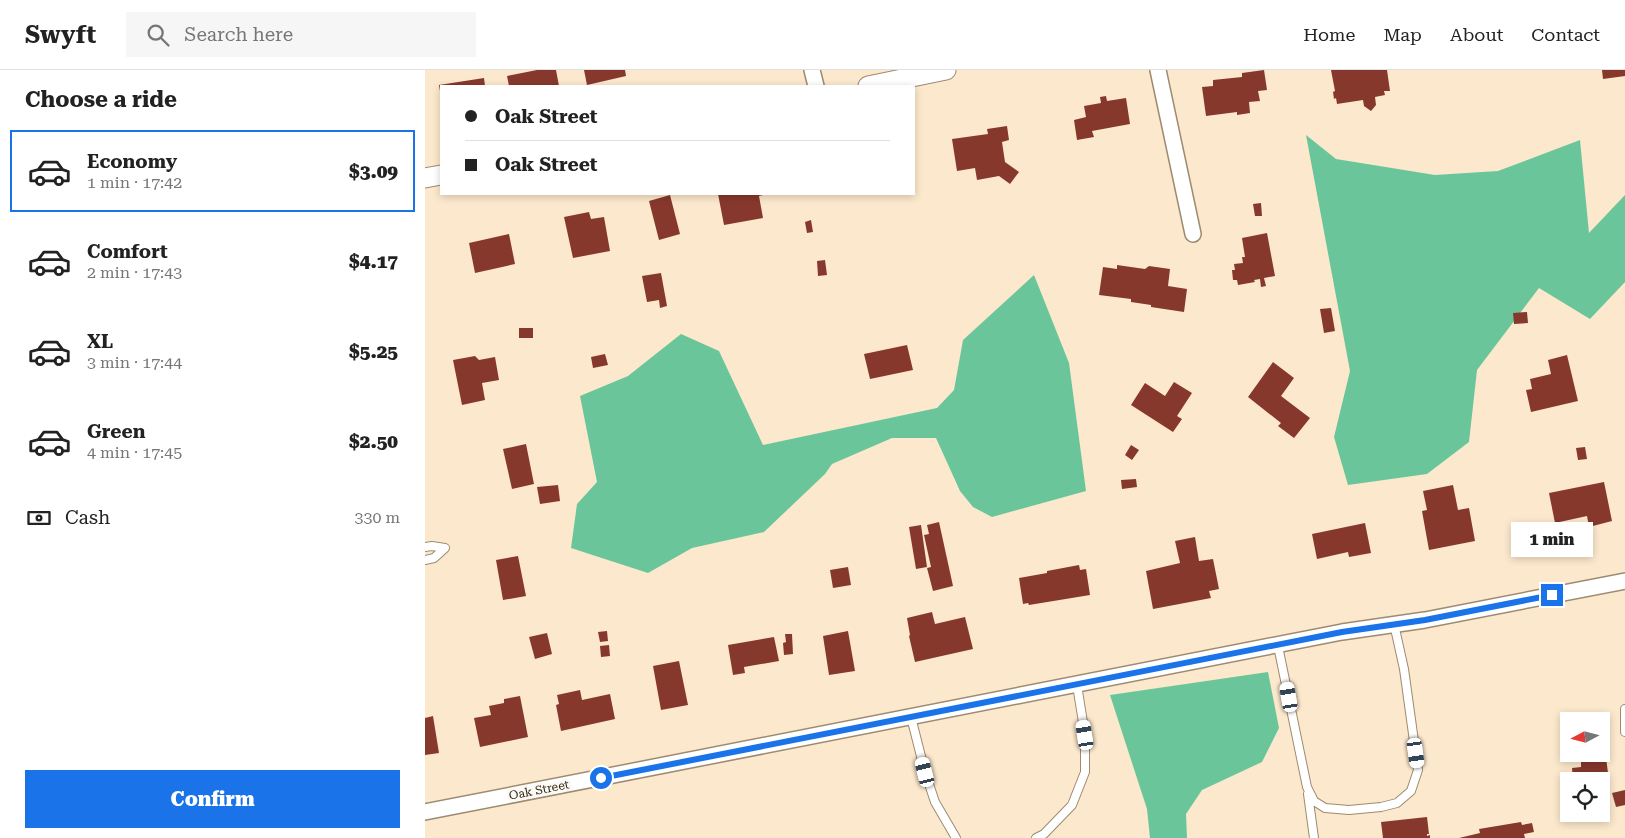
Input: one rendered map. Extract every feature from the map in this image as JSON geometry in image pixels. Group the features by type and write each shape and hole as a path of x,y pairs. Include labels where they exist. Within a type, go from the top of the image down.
{"street":[{"path":"812,70 816,85"},
{"path":"873,85 946,70"},
{"path":"1158,70 1193,234"},
{"path":"425,178 440,175"},
{"name":"Oak Street","path":"425,812 1342,632 1435,618 1625,581"}],"lane":[{"path":"425,547 445,548 434,558 425,560"},
{"path":"1307,787 1314,801 1325,808 1349,810 1381,808 1397,803 1411,791 1418,770 1404,669 1395,624"},
{"path":"1278,646 1307,787 1314,838"},
{"path":"1036,838 1043,834 1073,805 1085,772 1085,735 1077,685"},
{"path":"1625,709 1625,732"},
{"path":"911,717 935,802 955,838"}],"green space":[{"path":"1306,135 1336,159 1435,175 1498,171 1580,140 1589,233 1625,195 1625,282 1590,319 1539,288 1477,370 1469,442 1427,474 1348,485 1334,437 1350,371"},
{"path":"1034,275 1069,363 1086,491 992,517 973,507 960,491 936,438 892,438 832,464 825,474 764,532 692,548 648,573 571,548 577,504 597,482 580,396 628,376 681,334 719,351 763,445 937,408 954,390 963,340"},
{"path":"1268,672 1279,728 1262,762 1202,790 1186,814 1187,838 1150,838 1147,809 1110,695"}],"building":[{"path":"537,70 556,70 559,85 509,85 507,76"},
{"path":"584,70 625,70 626,76 587,85"},
{"path":"1264,70 1267,90 1258,91 1260,101 1249,102 1250,113 1237,115 1237,112 1206,116 1202,87 1213,86 1213,80 1242,77 1242,73"},
{"path":"1331,70 1387,70 1390,91 1384,91 1385,95 1375,97 1376,105 1371,111 1364,106 1363,100 1337,104 1336,98 1334,99 1333,92 1335,91"},
{"path":"1602,70 1625,70 1625,76 1603,79"},
{"path":"484,78 485,85 440,85 440,91 439,85"},
{"path":"1106,96 1107,101 1126,98 1130,124 1092,131 1094,137 1077,140 1074,120 1086,117 1084,106 1101,103 1100,97"},
{"path":"1007,126 1009,140 1002,142 1005,162 1019,172 1010,184 999,176 977,180 975,168 957,171 952,139 988,134 987,129"},
{"path":"670,195 680,234 659,240 649,201"},
{"path":"718,195 763,195 759,196 763,218 724,225"},
{"path":"1261,203 1262,216 1255,216 1253,204"},
{"path":"589,212 591,219 604,217 610,251 573,258 564,217"},
{"path":"811,220 813,232 807,233 805,222"},
{"path":"1267,233 1275,276 1264,278 1266,286 1261,287 1260,279 1254,280 1255,282 1238,285 1237,280 1233,280 1232,270 1235,270 1234,264 1243,263 1242,257 1245,257 1242,238"},
{"path":"509,234 515,264 475,273 469,243"},
{"path":"825,260 827,275 818,276 817,261"},
{"path":"1117,265 1145,269 1149,266 1170,269 1168,286 1187,289 1184,312 1151,307 1151,305 1131,302 1131,299 1099,295 1103,267 1117,269"},
{"path":"661,273 667,306 660,308 659,300 647,302 642,276"},
{"path":"1331,308 1335,331 1324,333 1320,309"},
{"path":"1527,312 1528,323 1514,324 1513,313"},
{"path":"519,328 533,328 533,338 519,338"},
{"path":"907,345 913,370 870,379 864,354"},
{"path":"605,354 608,365 593,368 591,357"},
{"path":"1567,355 1578,401 1531,412 1526,390 1532,389 1530,379 1551,374 1548,360"},
{"path":"475,356 479,360 495,357 499,380 482,383 485,400 462,405 453,360"},
{"path":"1273,362 1294,378 1281,396 1310,418 1294,438 1278,426 1281,423 1248,397"},
{"path":"1174,382 1192,393 1177,416 1182,419 1173,432 1131,405 1145,383 1165,396"},
{"path":"526,444 534,484 512,489 503,449"},
{"path":"1131,445 1139,450 1132,460 1125,455"},
{"path":"1585,447 1587,459 1578,460 1576,448"},
{"path":"1136,479 1137,487 1122,489 1121,480"},
{"path":"1604,482 1612,521 1589,527 1587,516 1555,523 1549,493"},
{"path":"558,485 560,501 540,504 537,487"},
{"path":"1453,485 1458,510 1469,508 1475,541 1429,550 1422,511 1427,510 1423,491"},
{"path":"939,522 953,586 933,591 927,568 931,567 924,535 929,534 927,525"},
{"path":"1365,523 1371,553 1349,557 1348,552 1317,559 1312,534"},
{"path":"921,525 927,567 916,569 909,527"},
{"path":"1195,537 1199,561 1213,559 1219,589 1209,591 1211,598 1153,609 1146,571 1180,563 1175,541"},
{"path":"518,556 526,596 503,600 496,560"},
{"path":"1079,565 1080,570 1086,569 1090,595 1029,605 1028,603 1023,604 1019,578"},
{"path":"848,567 851,585 833,588 830,570"},
{"path":"932,612 935,624 965,617 973,649 915,662 907,618"},
{"path":"607,631 608,641 600,642 598,632"},
{"path":"848,631 855,671 829,675 823,636"},
{"path":"547,633 552,654 535,659 529,637"},
{"path":"785,634 792,634 793,654 784,655 783,643 786,642"},
{"path":"774,637 779,661 744,667 745,673 733,675 728,645"},
{"path":"609,645 610,656 601,657 600,646"},
{"path":"679,661 688,705 661,710 653,666"},
{"path":"580,690 582,700 610,694 615,719 561,731 556,705 559,704 557,695"},
{"path":"520,696 528,737 480,747 474,718 491,715 489,706 504,703 504,699"},
{"path":"433,716 439,753 425,755 425,718"},
{"path":"1581,762 1607,762 1608,772 1572,772 1572,768 1581,767"},
{"path":"1625,790 1625,805 1616,807 1612,793"},
{"path":"1427,817 1429,834 1427,836 1430,835 1430,838 1383,838 1381,822"},
{"path":"1521,822 1522,825 1532,823 1534,832 1524,834 1525,838 1459,838 1480,833 1479,829"}],"route":[{"path":"601,778 1342,632 1425,620 1552,595"}]}
